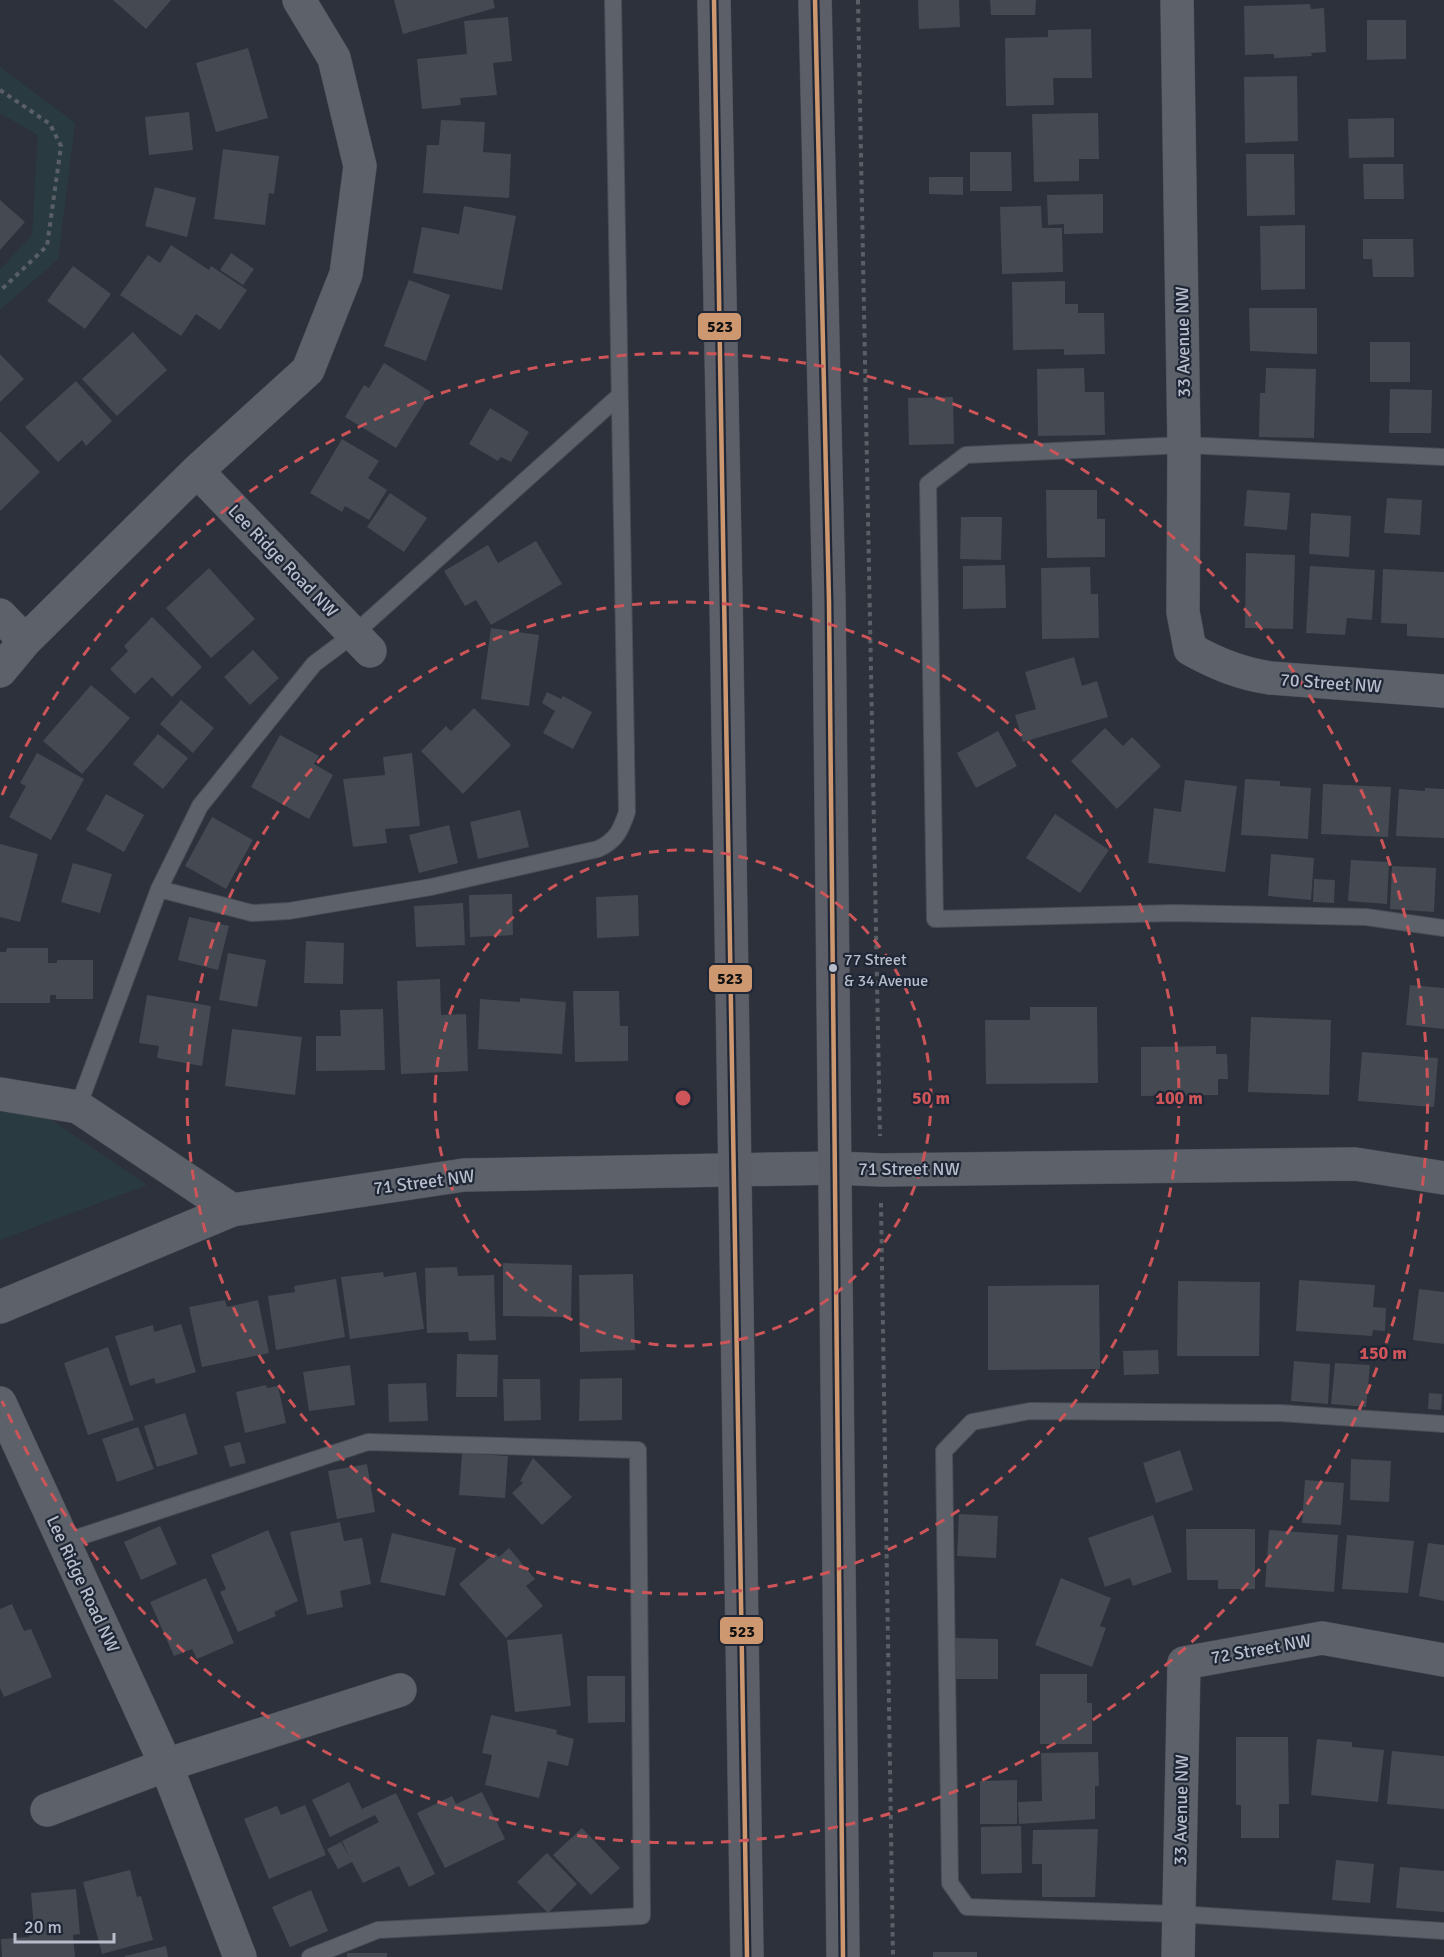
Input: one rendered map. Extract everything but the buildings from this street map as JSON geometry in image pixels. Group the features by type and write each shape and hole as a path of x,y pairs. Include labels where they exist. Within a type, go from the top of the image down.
{"main road":[{"path":"714,0 736,1169 747,1957"},
{"path":"815,0 829,602 843,1957"}],"street":[{"path":"0,671 25,641 197,471 308,370 346,274 360,166 334,58 300,0"},
{"name":"33 Avenue NW","path":"1177,0 1184,445 1182,612 1190,649 1219,666"},
{"name":"Lee Ridge Road NW","path":"197,471 362,643"},
{"path":"0,615 25,641"},
{"name":"70 Street NW","path":"1219,666 1242,674 1270,678 1444,691"},
{"path":"0,1094 78,1107 232,1210"},
{"name":"71 Street NW","path":"0,1307 232,1210 464,1175 736,1169 883,1170 1355,1164 1444,1178"},
{"name":"Lee Ridge Road NW","path":"0,1403 166,1765 240,1957"},
{"name":"72 Street NW","path":"1184,1663 1322,1638 1444,1660"},
{"name":"33 Avenue NW","path":"1178,1957 1184,1663"},
{"path":"47,1810 166,1765 400,1690"}],"lane":[{"path":"159,889 252,913 289,911 431,887 598,849 618,836 627,812 626,657 618,397 613,0"},
{"path":"78,1107 159,889 200,806 314,664 362,643 618,397"},
{"path":"1444,457 1184,445 966,454 928,484 935,919 1186,913 1366,917 1444,928"},
{"path":"1444,1424 1281,1413 1030,1411 972,1422 944,1451 950,1882 967,1906 1178,1914 1444,1931"},
{"path":"64,1542 368,1442 638,1450 642,1916 378,1930 310,1957"}],"path":[{"path":"858,0 879,1121 883,1170 880,1215 893,1957"},
{"path":"0,90 50,124 61,146 48,246 0,291"}],"shaded area":[{"path":"0,67 75,123 58,259 0,310 0,270 32,235 38,135 0,113"},
{"path":"0,1108 38,1111 147,1185 0,1240"}],"transit line":[{"name":"523","path":"714,0 747,1957"},
{"name":"523","path":"815,0 829,602 843,1957"}],"place":[{"name":"77 Street & 34 Avenue","path":"833,968"}]}
